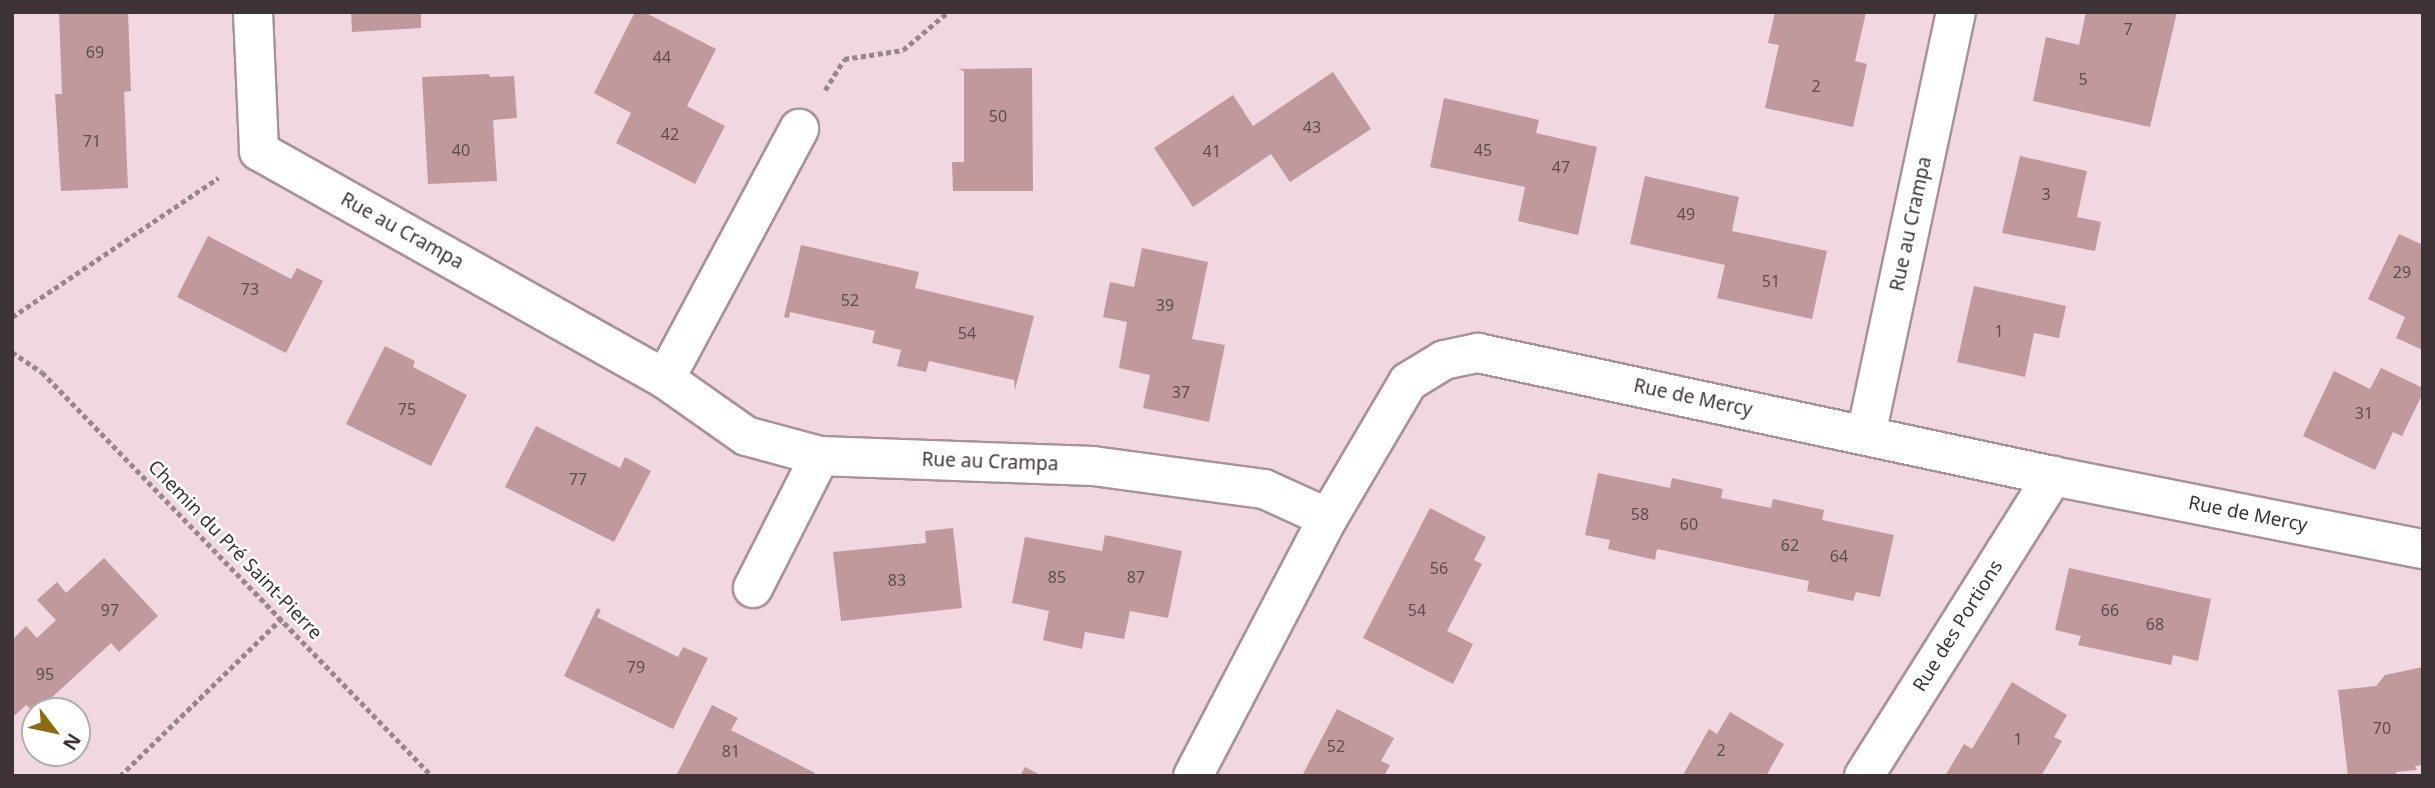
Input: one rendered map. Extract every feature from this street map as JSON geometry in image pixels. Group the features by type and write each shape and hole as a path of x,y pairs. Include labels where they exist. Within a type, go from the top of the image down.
{"street":[{"path":"253,12 259,151"},
{"name":"Rue au Crampa","path":"1866,435 1956,12"},
{"path":"665,379 800,129"},
{"name":"Rue au Crampa","path":"259,151 665,379 746,436 820,456 1093,466 1264,489 1328,518"},
{"name":"Rue de Mercy","path":"1193,776 1328,518 1408,382 1444,360 1478,353 2053,476 2423,549"},
{"path":"753,588 820,456"},
{"name":"Rue des Portions","path":"1864,776 2053,476"}],"path":[{"path":"800,129 844,59 903,50 948,12"},
{"path":"12,317 259,151"},
{"name":"Chemin du Pré Saint-Pierre","path":"12,352 42,372 432,776"},
{"path":"120,776 282,618"}],"building":[{"path":"59,12 128,12 131,91 124,92 128,188 61,191 55,94 62,94"},
{"path":"351,12 421,12 421,28 352,32"},
{"path":"635,12 644,12 716,49 687,106 725,126 695,184 616,143 631,113 594,93"},
{"path":"1775,12 1866,12 1855,61 1867,64 1853,127 1765,108 1779,45 1768,43"},
{"path":"2086,12 2177,12 2150,127 2033,101 2046,37 2079,45"},
{"path":"1032,68 1033,191 953,191 952,162 964,162 964,71 958,69"},
{"path":"1333,72 1371,129 1290,182 1271,154 1193,207 1154,148 1233,95 1253,126"},
{"path":"489,74 490,77 514,76 517,118 493,120 497,181 428,184 422,77"},
{"path":"1444,98 1539,120 1536,133 1597,147 1578,235 1518,221 1525,187 1430,167"},
{"path":"2020,156 2087,171 2077,217 2101,222 2095,251 2002,233"},
{"path":"1645,176 1739,197 1732,231 1827,251 1812,319 1717,298 1725,265 1630,244"},
{"path":"2399,234 2423,245 2423,350 2396,338 2405,317 2368,299"},
{"path":"208,236 291,279 297,268 323,281 286,353 177,297"},
{"path":"801,245 919,272 915,288 1034,316 1015,390 1014,380 929,361 926,372 897,366 901,350 872,343 875,331 790,312 789,318 784,317"},
{"path":"1142,248 1208,262 1192,339 1225,345 1209,422 1143,408 1150,375 1119,368 1127,322 1103,317 1110,282 1134,287"},
{"path":"1974,286 2066,306 2059,338 2034,333 2025,377 1957,362"},
{"path":"385,346 415,361 413,367 467,395 431,466 346,424"},
{"path":"2381,368 2423,388 2423,393 2402,436 2393,432 2375,470 2303,436 2334,371 2370,389"},
{"path":"536,426 620,468 625,457 651,471 614,542 505,487"},
{"path":"1598,473 1670,488 1672,478 1723,489 1721,498 1771,508 1773,499 1824,510 1822,520 1894,535 1880,597 1856,592 1853,601 1807,591 1809,581 1657,549 1655,560 1608,549 1610,540 1585,535"},
{"path":"1430,508 1486,537 1474,560 1482,564 1447,631 1473,644 1453,684 1363,638"},
{"path":"953,528 962,608 841,621 833,552 926,543 925,531"},
{"path":"1105,535 1182,551 1168,618 1130,611 1124,639 1085,632 1082,649 1043,640 1049,611 1012,603 1025,537 1102,551"},
{"path":"104,558 158,616 119,652 111,643 52,697 21,697 21,710 12,718 12,640 26,626 37,638 56,620 37,600 57,582 66,593"},
{"path":"2069,568 2211,599 2198,661 2173,655 2171,665 2078,645 2081,636 2055,630"},
{"path":"597,608 601,610 597,617 678,657 683,647 708,658 673,729 564,676"},
{"path":"2423,667 2423,765 2415,766 2417,770 2396,772 2397,776 2348,776 2338,690 2376,686 2385,675"},
{"path":"2012,682 2067,715 2054,737 2062,741 2041,776 1945,776 1964,744 1972,749"},
{"path":"712,705 738,718 731,730 815,773 813,776 676,776"},
{"path":"1337,709 1394,738 1381,761 1390,765 1384,776 1302,776"},
{"path":"1730,712 1784,744 1766,776 1683,775 1709,729 1717,734"},
{"path":"1025,767 1042,776 1020,776"}]}
